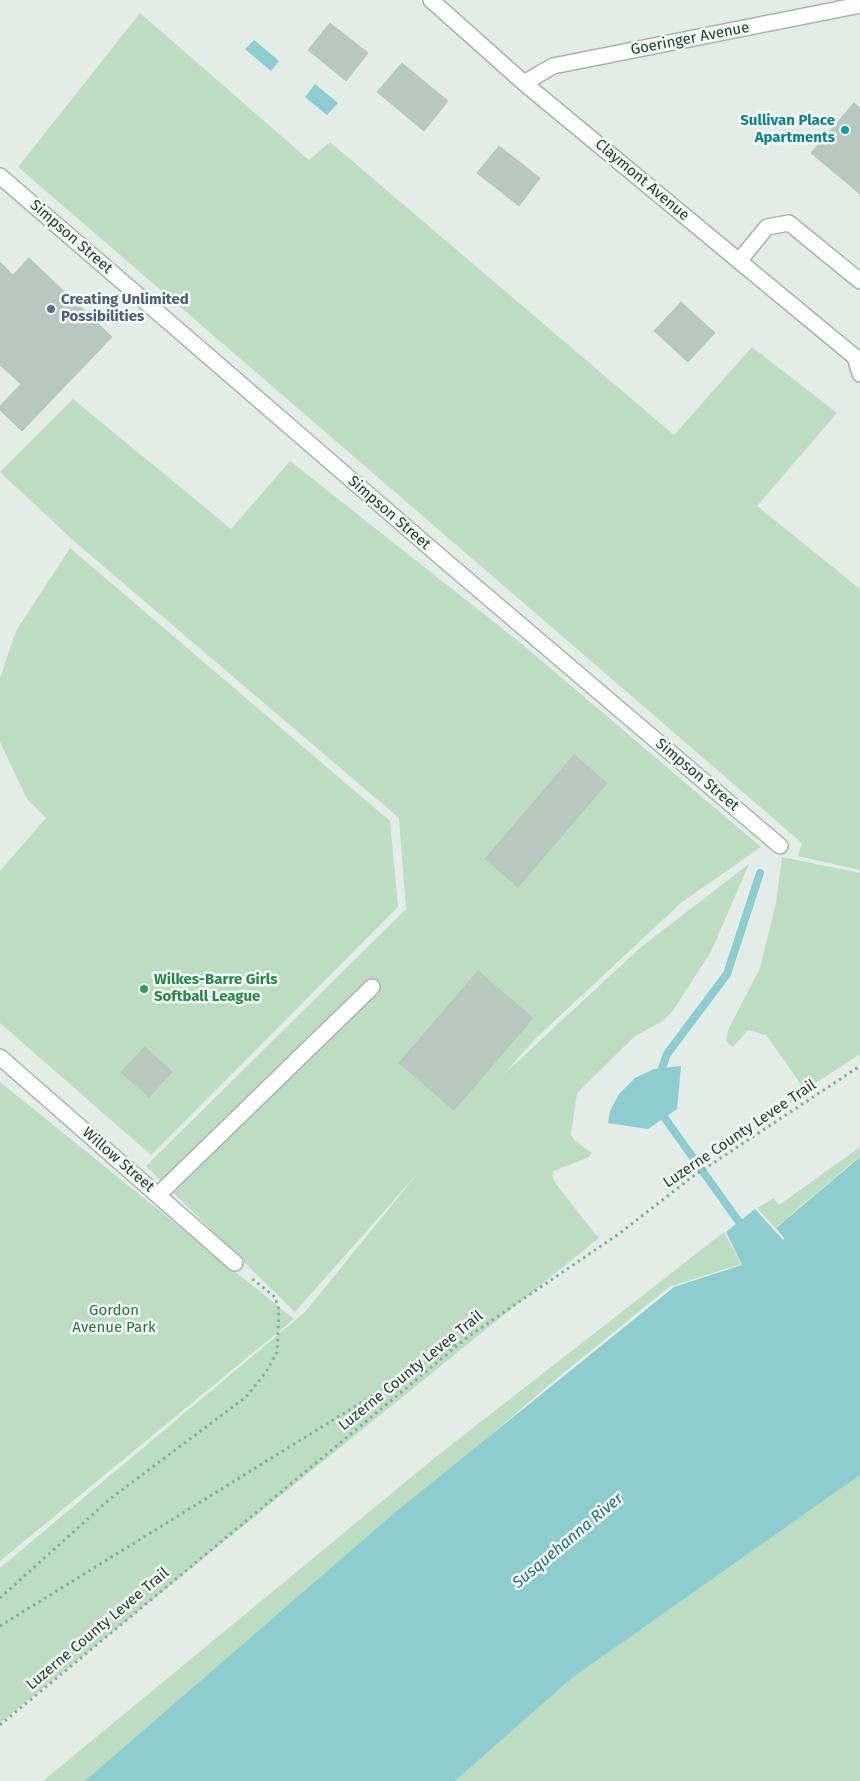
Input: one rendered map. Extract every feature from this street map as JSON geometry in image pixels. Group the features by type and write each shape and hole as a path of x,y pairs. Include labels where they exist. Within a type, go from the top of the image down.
{"street":[{"name":"Claymont Avenue","path":"431,0 524,83 855,357 860,374"},
{"name":"Goeringer Avenue","path":"524,83 553,66 860,5"},
{"name":"Simpson Street","path":"0,176 442,559 780,846"},
{"path":"739,261 767,227 789,223 860,281"},
{"path":"158,1195 372,986"},
{"name":"Willow Street","path":"0,1057 235,1263"}],"path":[{"name":"Luzerne County Levee Trail","path":"0,1725 469,1336 620,1233 692,1177 860,1066"},
{"path":"0,1598 111,1498 202,1432 246,1397 266,1372 277,1352 279,1310 275,1297 235,1263"},
{"path":"0,1626 469,1336"}],"green space":[{"path":"140,13 309,160 330,142 674,435 752,347 837,413 757,506 860,589 860,870 798,856 802,843 18,167"},
{"path":"73,399 231,529 290,461 523,645 761,847 682,902 535,1039 503,1075 641,947 749,864 711,952 672,1012 661,1022 635,1036 577,1093 571,1134 574,1140 592,1153 589,1157 554,1171 552,1175 556,1184 596,1235 600,1237 0,1723 0,1568 305,1312 418,1173 295,1312 146,1166 406,909 399,818 75,542 0,472"},
{"path":"70,548 390,821 398,907 151,1155 0,1023 0,871 46,818 27,799 0,742 0,678 16,631"},
{"path":"782,857 860,873 860,1054 805,1090 766,1035 748,1030 733,1047 726,1041 728,1030 760,968 776,903"},
{"name":"Gordon Avenue Park","path":"0,1082 294,1319 0,1561"},
{"path":"860,1147 860,1156 775,1228 757,1208 774,1198 779,1205"},
{"path":"724,1232 741,1264 669,1287 549,1385 89,1781 43,1781 437,1456"},
{"path":"860,1475 860,1781 455,1781 572,1678"}],"water":[{"path":"254,40 279,61 271,71 245,49"},
{"path":"315,84 338,103 327,115 305,97"},
{"path":"681,1066 677,1109 648,1129 608,1123 610,1111 619,1094 635,1078 654,1069"},
{"name":"Susquehanna River","path":"860,1157 860,1475 572,1678 455,1781 85,1781 392,1515 674,1287 742,1265 745,1271 726,1232 755,1209 783,1240 784,1238 776,1228"}],"building":[{"path":"330,23 368,53 346,81 308,50"},
{"path":"402,63 448,101 424,131 377,92"},
{"name":"Sullivan Place Apartments","path":"854,103 860,108 860,194 811,153"},
{"path":"499,146 540,178 519,206 477,173"},
{"path":"29,258 112,337 22,431 0,410 0,406 21,384 0,365 0,262 13,275"},
{"path":"681,302 715,333 688,362 654,331"},
{"path":"574,755 607,783 518,887 485,859"},
{"path":"478,971 533,1018 454,1110 399,1063"},
{"path":"145,1047 172,1072 149,1097 121,1072"}],"waterway":[{"path":"659,1077 667,1054 727,974 760,873"},
{"path":"659,1110 744,1229"}],"place":[{"name":"Sullivan Place Apartments","path":"845,130"},
{"name":"Creating Unlimited Possibilities","path":"51,309"},
{"name":"Wilkes-Barre Girls Softball League","path":"144,989"}]}
